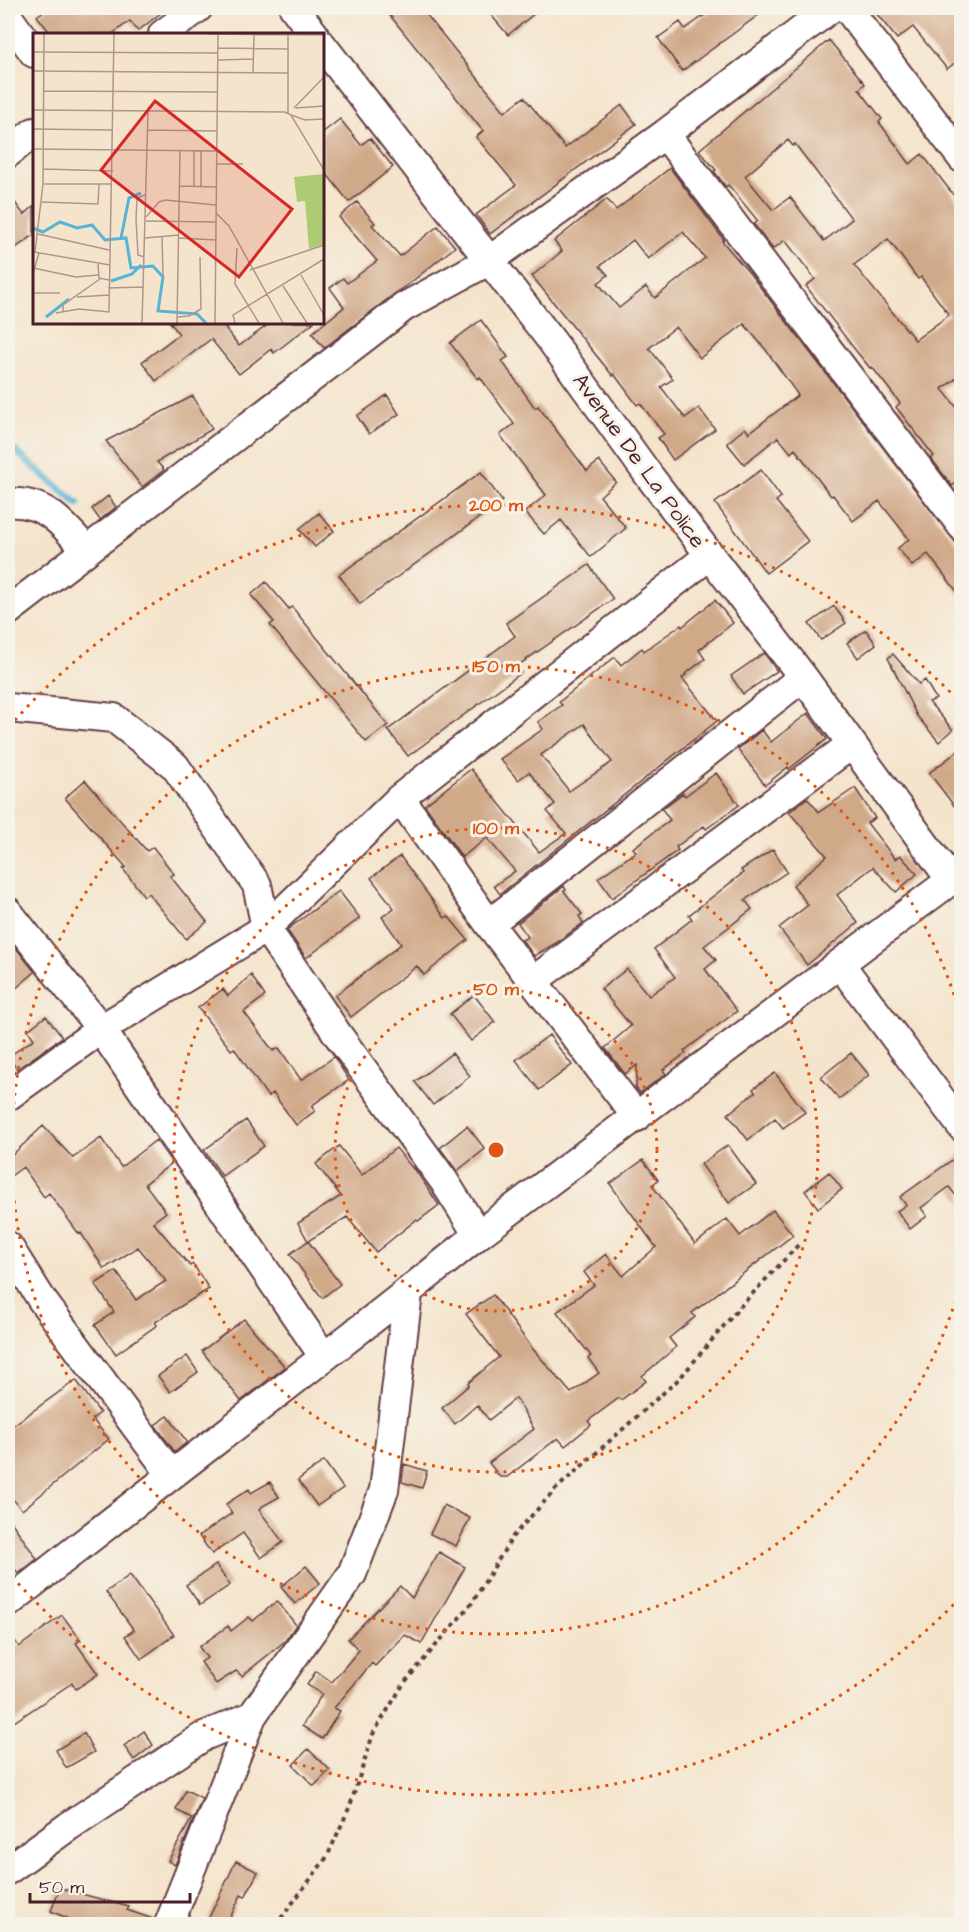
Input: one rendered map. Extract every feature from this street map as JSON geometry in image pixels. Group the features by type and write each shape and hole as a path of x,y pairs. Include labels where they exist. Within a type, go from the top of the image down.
{"street":[{"path":"164,33 198,8"},
{"path":"294,8 313,33"},
{"path":"8,611 404,307 490,260 665,134 831,8"},
{"path":"847,8 962,158"},
{"path":"8,17 33,52"},
{"name":"Avenue De La Police","path":"324,48 490,260 650,477 852,744 956,876"},
{"path":"8,153 33,133"},
{"path":"665,134 962,526"},
{"path":"8,503 16,502 36,506 61,521 86,550"},
{"path":"8,1096 101,1029 266,928 400,798 710,555"},
{"path":"489,924 803,677"},
{"path":"8,708 114,718 176,766 257,885 266,928 338,1035 444,1181 478,1235"},
{"path":"533,981 852,744"},
{"path":"400,798 489,924 637,1117"},
{"path":"8,1603 171,1474 408,1293 478,1235 956,876"},
{"path":"8,912 101,1029 324,1357"},
{"path":"840,964 962,1127"},
{"path":"8,1246 42,1300 171,1474"},
{"path":"169,1924 252,1716 352,1574 384,1490 408,1293"},
{"path":"8,1870 69,1826 204,1736 252,1716"}],"path":[{"path":"274,1924 279,1921 327,1857 350,1806 374,1734 404,1683 472,1603 513,1536 556,1490 680,1378 738,1309 801,1242"}],"building":[{"path":"48,8 167,8 138,31 130,21 113,33 50,33 37,16"},
{"path":"384,8 421,8 505,112 524,97 565,148 622,105 636,124 490,234 476,215 516,185 476,137 483,131"},
{"path":"485,8 541,8 508,35"},
{"path":"715,8 768,8 682,71 658,38 680,22 685,29"},
{"path":"872,8 962,8 962,57 947,69 913,27 897,39"},
{"path":"829,40 865,84 859,89 882,119 879,122 910,164 922,154 962,206 962,374 942,389 962,414 962,479 952,486 931,458 934,456 896,407 900,403 806,286 815,279 785,240 773,249 754,224 758,221 731,188 728,185 726,187 714,171 716,170 699,150","holes":["788,140 793,146 795,144 852,219 824,241 790,197 773,210 745,176","888,239 918,279 921,277 949,315 915,340 854,265"]},
{"path":"340,119 361,145 370,138 393,167 349,202 324,171 324,131"},
{"path":"670,168 724,240 722,241 750,274 962,551 962,598 928,554 912,566 898,548 909,539 879,501 853,521 795,449 791,453 778,437 744,464 727,443 745,428 749,433 798,395 744,324 700,358 676,327 649,348 673,379 661,387 685,418 699,408 715,429 673,460 658,438 664,434 640,403 637,405 532,276 562,251 554,241 607,199 616,210","holes":["683,232 705,258 655,298 646,287 619,308 598,283 608,275 600,266 633,240 648,259"]},
{"path":"8,193 24,215 33,207 33,236 8,253"},
{"path":"357,202 375,223 372,225 400,256 438,226 455,247 324,348 312,333 344,307 330,288 343,278 347,283 377,261 339,217"},
{"path":"481,320 508,357 502,361 535,408 538,406 587,471 599,461 616,482 600,496 626,528 591,557 561,520 544,534 525,512 546,495 500,435 514,424 480,377 478,379 450,343"},
{"path":"172,324 230,324 225,328 239,346 269,324 311,324 274,353 271,349 239,374 211,339 156,381 142,362 179,334"},
{"path":"387,395 399,414 369,434 357,416"},
{"path":"193,396 212,429 157,462 164,470 142,487 106,441"},
{"path":"761,470 781,497 776,501 808,541 766,573 715,503"},
{"path":"481,472 502,501 360,604 339,575"},
{"path":"108,496 116,507 100,520 92,509"},
{"path":"319,513 334,531 315,547 299,529"},
{"path":"589,565 613,599 516,667 521,673 408,756 388,730 515,636 506,623"},
{"path":"266,582 289,609 292,607 388,725 366,742 270,625 274,622 251,595"},
{"path":"715,600 733,623 699,650 705,659 682,678 717,721 500,894 494,886 515,871 487,838 462,857 425,805 471,769 539,852 566,833 547,811 555,804 529,772 518,780 500,759 543,729 538,722 562,705 559,702 615,657 621,665 642,648 644,651 681,625 682,627","holes":["584,724 612,762 569,791 541,755"]},
{"path":"834,606 846,623 821,640 809,624"},
{"path":"866,630 876,644 858,658 847,643"},
{"path":"764,653 777,671 743,694 731,676"},
{"path":"893,654 919,684 925,680 936,699 929,702 953,730 939,742 917,716 888,658"},
{"path":"808,713 827,739 765,785 738,749 762,730 771,742"},
{"path":"962,748 962,816 929,773"},
{"path":"716,773 739,805 706,829 704,826 676,847 678,850 612,898 598,878 636,852 633,848 670,820 662,809 683,793 685,796"},
{"path":"85,780 147,851 153,847 174,874 170,876 207,922 186,939 148,893 144,896 123,869 126,867 65,798"},
{"path":"855,788 875,818 867,823 895,859 900,855 917,874 896,892 873,867 837,895 858,923 807,965 779,928 808,905 793,885 827,856 789,812 807,798 819,812"},
{"path":"773,849 787,872 745,900 752,909 704,946 716,960 705,969 737,1011 684,1051 686,1053 663,1070 666,1074 640,1093 636,1088 637,1065 625,1074 605,1048 631,1026 601,989 627,969 649,996 675,977 654,949 692,919 689,915 743,873 741,870"},
{"path":"400,856 445,918 448,916 468,940 424,975 417,966 351,1017 335,996 401,944 382,917 394,908 371,878"},
{"path":"564,886 566,890 564,891 582,914 579,916 583,923 534,956 522,940 528,937 518,923"},
{"path":"339,891 360,918 306,958 287,930"},
{"path":"8,938 35,972 8,995"},
{"path":"251,975 265,996 244,1012 273,1051 279,1048 301,1080 334,1057 349,1080 311,1106 315,1111 296,1125 273,1093 268,1097 234,1048 231,1050 198,1008 223,989 228,996"},
{"path":"474,995 495,1022 471,1041 450,1014"},
{"path":"46,1016 62,1037 17,1069 8,1057 34,1039 28,1030"},
{"path":"549,1035 572,1065 539,1090 516,1060"},
{"path":"452,1053 470,1076 433,1105 415,1082"},
{"path":"851,1053 869,1075 839,1099 821,1077"},
{"path":"775,1073 805,1112 783,1128 775,1118 748,1140 728,1114 755,1092 753,1089"},
{"path":"246,1120 264,1146 222,1176 204,1150"},
{"path":"43,1126 73,1158 101,1138 121,1167 156,1140 172,1163 145,1184 166,1212 153,1222 190,1266 193,1264 209,1289 155,1322 157,1325 116,1354 95,1325 114,1312 95,1284 116,1271 136,1300 166,1281 138,1247 104,1269 81,1233 79,1234 49,1193 44,1197 23,1167 8,1178 8,1159"},
{"path":"467,1126 485,1149 457,1171 440,1148"},
{"path":"728,1145 756,1184 729,1203 701,1164"},
{"path":"339,1146 362,1175 396,1148 414,1168 439,1205 376,1252 347,1217 308,1241 298,1223 341,1196 316,1164"},
{"path":"962,1153 962,1203 949,1187 921,1208 927,1216 910,1229 897,1211 906,1205 900,1197"},
{"path":"643,1160 658,1180 652,1185 695,1244 727,1219 740,1236 773,1210 793,1235 692,1313 695,1317 669,1338 676,1347 642,1376 646,1381 588,1421 591,1425 565,1446 558,1438 507,1477 500,1477 489,1463 534,1429 516,1398 489,1420 477,1405 455,1424 442,1408 499,1357 466,1314 493,1295 532,1348 571,1393 599,1373 588,1358 591,1356 557,1312 594,1285 584,1272 606,1254 623,1276 656,1247 610,1184"},
{"path":"829,1172 842,1189 818,1208 805,1191"},
{"path":"308,1241 340,1284 322,1298 290,1254"},
{"path":"244,1319 285,1367 241,1401 202,1351"},
{"path":"187,1356 198,1372 170,1392 158,1376"},
{"path":"76,1380 100,1413 92,1419 109,1439 22,1510 8,1493 8,1429"},
{"path":"168,1416 187,1442 175,1452 155,1425"},
{"path":"324,1461 343,1488 317,1506 298,1480"},
{"path":"404,1464 427,1471 422,1488 402,1482"},
{"path":"270,1482 279,1497 259,1510 283,1542 261,1558 243,1533 212,1554 199,1536 232,1513 226,1504 249,1489 251,1493"},
{"path":"444,1505 470,1518 456,1546 430,1534"},
{"path":"8,1517 37,1559 18,1574 8,1558"},
{"path":"439,1552 465,1567 421,1644 405,1635 375,1666 372,1663 334,1708 340,1711 322,1739 302,1726 322,1694 307,1685 316,1671 332,1682 359,1650 348,1639 400,1586 412,1598"},
{"path":"216,1565 230,1585 200,1605 186,1585"},
{"path":"306,1566 320,1583 295,1604 281,1587"},
{"path":"130,1575 174,1635 141,1659 125,1636 134,1630 106,1592"},
{"path":"277,1601 296,1625 285,1641 242,1676 236,1671 216,1684 201,1662 207,1658 199,1647 228,1626 231,1631 249,1617 253,1621"},
{"path":"62,1615 81,1640 76,1643 98,1674 76,1689 72,1683 8,1726 8,1630 19,1647"},
{"path":"144,1731 153,1745 134,1760 124,1746"},
{"path":"84,1733 94,1752 66,1768 56,1750"},
{"path":"308,1749 330,1770 314,1786 293,1765"},
{"path":"186,1790 202,1798 175,1865 168,1861 192,1818 176,1810"},
{"path":"236,1861 258,1872 245,1897 241,1895 227,1924 206,1924"},
{"path":"60,1888 129,1907 127,1910 153,1919 153,1924 87,1924 74,1921 51,1911"}],"waterway":[{"path":"8,445 78,504"}]}
